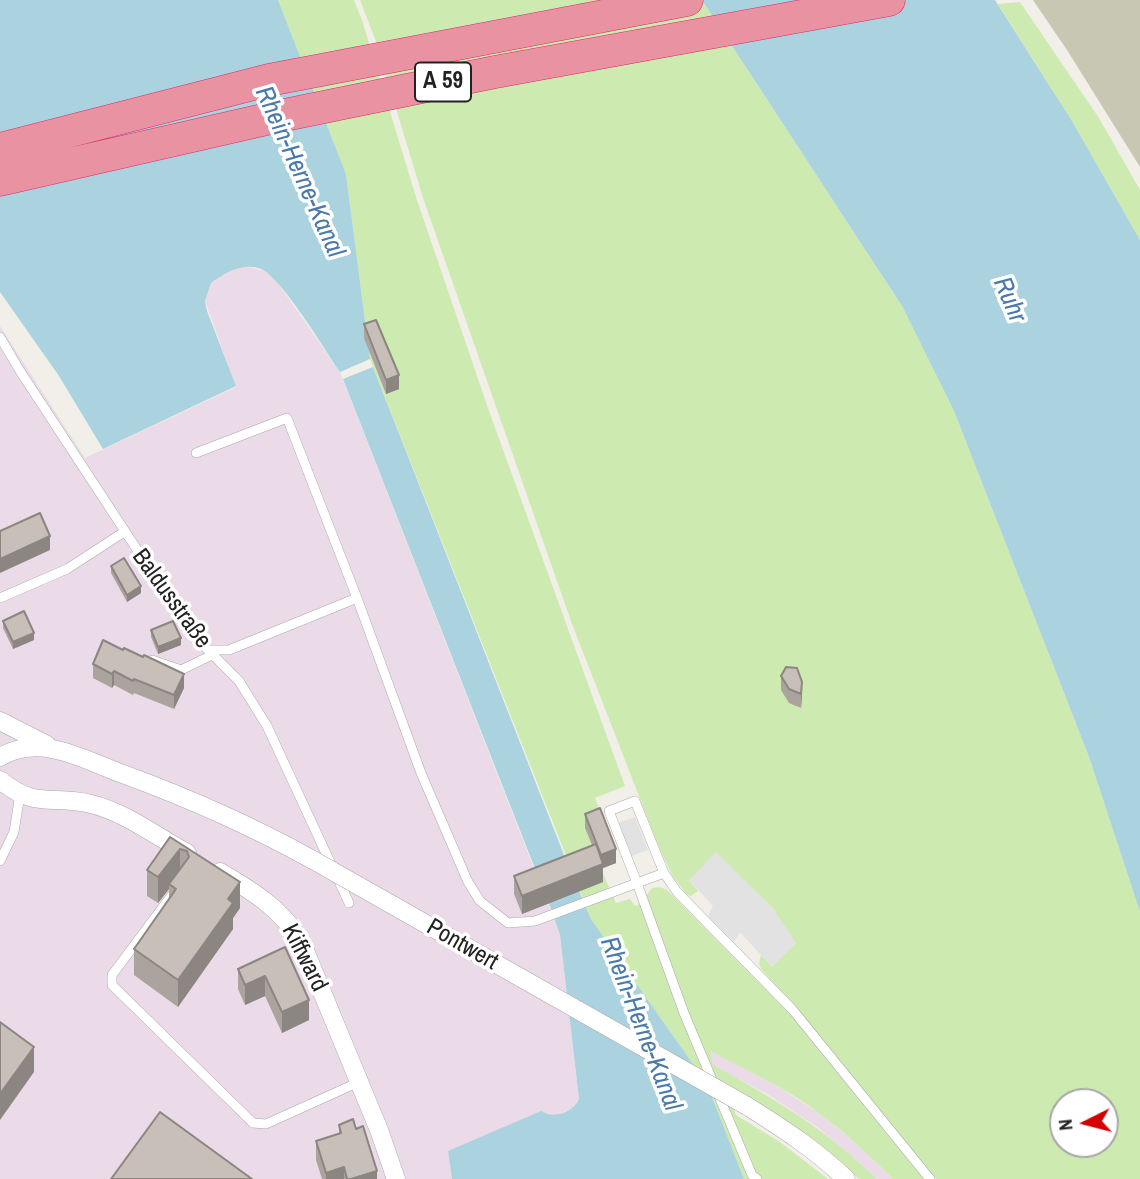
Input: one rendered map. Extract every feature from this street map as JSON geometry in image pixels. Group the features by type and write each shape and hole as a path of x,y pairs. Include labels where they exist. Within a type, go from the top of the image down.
{"highway":[{"name":"A 59","path":"0,149 269,80 687,0"},
{"name":"A 59","path":"0,180 280,116 481,74 889,0"}],"street":[{"name":"Pontwert","path":"0,721 57,750 198,803 255,828 747,1106 826,1160 846,1179"},
{"name":"Pontwert","path":"0,757 31,747 57,750"},
{"name":"Kiffward","path":"0,780 31,799 92,804 109,810 255,893 288,921 301,941 397,1179"}],"lane":[{"name":"Baldusstraße","path":"0,337 193,635 239,681 267,726 349,903"},
{"path":"196,453 287,418 421,773 480,901 508,923 536,921 664,873"},
{"path":"0,598 67,569 124,532"},
{"path":"136,655 181,670 210,652 229,650 357,598"},
{"path":"0,861 14,832 20,794"},
{"path":"757,1179 752,1175 684,1013 609,811 635,801 664,873 677,892 792,1009 930,1179"},
{"path":"182,882 112,975 112,985 253,1123 266,1124 359,1082"}],"shaded area":[{"path":"1033,0 1140,0 1140,167 1067,50"},
{"path":"249,267 265,271 275,279 340,372 560,935 579,1099 571,1109 557,1115 545,1113 448,1151 452,1179 0,1179 0,326 85,458 236,387 205,301 211,283 217,278 237,268"},
{"path":"635,817 648,850 631,856 618,823"},
{"path":"716,852 773,908 796,943 772,967 740,932 734,942 708,916 713,906 689,880"},
{"path":"709,1050 772,1083 822,1115 893,1179 877,1179 817,1127 767,1094 712,1065"}],"green space":[{"path":"278,0 354,0 362,20 417,200 489,411 625,786 595,798 601,813 597,815 616,863 601,869 616,903 630,899 635,906 647,902 646,896 652,888 667,890 789,1013 924,1179 893,1179 851,1139 811,1107 710,1051 713,1065 820,1130 877,1179 859,1179 793,1127 723,1081 736,1115 780,1142 828,1179 744,1179 707,1084 591,919 370,359 346,174"},
{"path":"360,0 702,0 902,306 954,411 1089,757 1140,912 1140,1179 936,1179 796,1007 761,969 761,955 772,966 796,943 689,880 698,891 691,896 687,895 672,875 572,624 423,198 375,39"},
{"path":"1020,2 1099,118 1140,190 1140,240 1072,121 998,4"}],"water":[{"name":"Rhein-Herne-Kanal","path":"0,0 278,0 346,174 370,359 340,372 291,299 270,275 255,267 234,270 211,283 205,301 236,386 103,449 59,376 0,292"},
{"name":"Ruhr","path":"702,0 995,0 1072,121 1140,240 1140,912 1089,757 954,411 902,306"},
{"path":"373,367 573,878 543,889 343,379"},
{"name":"Rhein-Herne-Kanal","path":"577,886 591,919 707,1084 744,1179 452,1179 448,1151 541,1111 562,1113 572,1108 579,1099 560,935 547,898"}],"building":[{"path":"376,320 399,375 386,380 364,324"},
{"path":"40,513 50,536 0,559 0,531"},
{"path":"124,558 141,586 127,595 111,566"},
{"path":"24,611 34,633 13,642 3,621"},
{"path":"173,621 181,638 158,647 151,630"},
{"path":"103,640 184,674 174,695 134,679 133,681 114,671 112,674 93,664"},
{"path":"786,667 797,668 802,682 801,694 789,689 781,676"},
{"path":"600,808 616,849 601,855 585,814"},
{"path":"170,837 240,882 228,899 233,903 178,980 134,949 176,889 169,884 189,857 187,851 180,849 158,877 147,870"},
{"path":"596,844 603,864 522,896 514,876"},
{"path":"285,947 309,1000 282,1012 265,976 245,985 238,969"},
{"path":"0,1022 34,1047 0,1094"},
{"path":"160,1112 252,1179 111,1179"},
{"path":"353,1119 356,1129 363,1126 377,1171 351,1179 347,1179 344,1167 326,1173 316,1141 341,1133 339,1125"}]}
